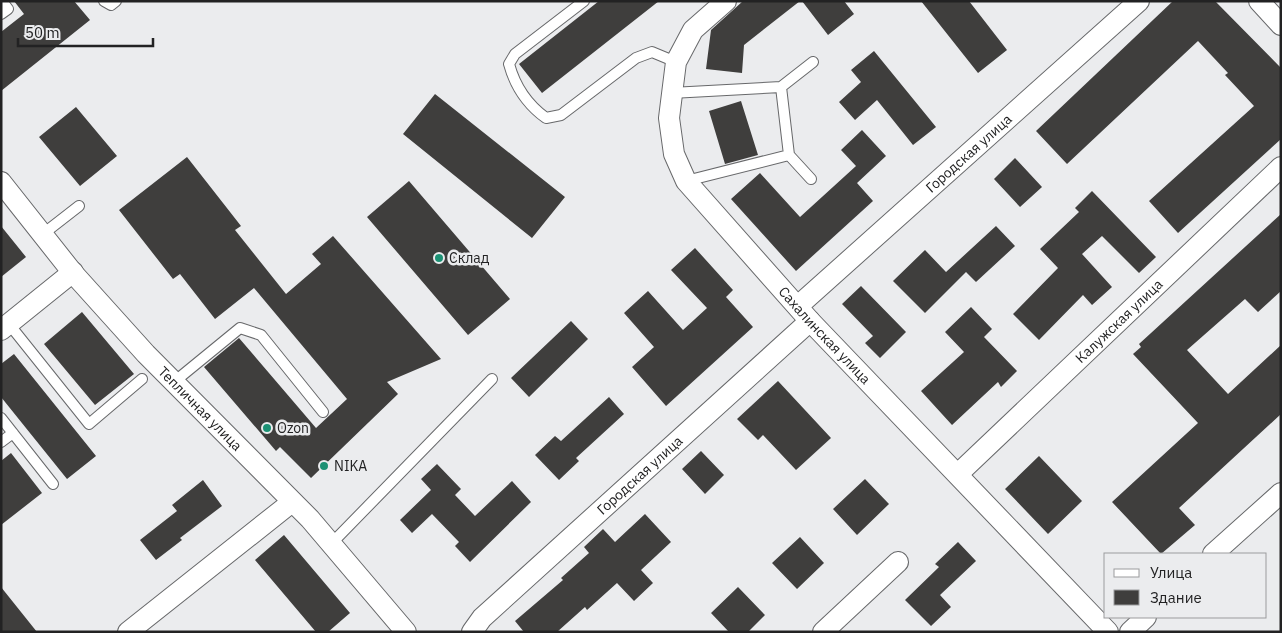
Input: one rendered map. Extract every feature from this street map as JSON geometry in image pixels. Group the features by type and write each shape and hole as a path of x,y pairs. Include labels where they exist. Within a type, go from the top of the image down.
{"street":[{"name":"Сахалинская улица","path":"726,1 693,30 676,62 669,118 674,154 686,181 804,313 1108,632"},
{"name":"Городская улица","path":"472,632 482,618 804,313 1139,1"},
{"path":"1259,1 1281,25"},
{"name":"Калужская улица","path":"958,474 1281,167"},
{"name":"Тепличная улица","path":"1,182 73,272 174,382 331,544 406,632"},
{"path":"5,327 73,272"},
{"path":"1214,553 1281,493"},
{"path":"128,632 292,502"},
{"path":"823,632 898,562"},
{"path":"1130,632 1145,618"}],"lane":[{"path":"1,14 8,8 2,1"},
{"path":"104,1 111,5 116,1"},
{"path":"584,1 515,54 509,64 513,80 534,109 546,118 561,115 636,58 652,52 676,62"},
{"path":"671,93 781,87 814,62"},
{"path":"781,87 789,155 811,179"},
{"path":"686,181 789,155"},
{"path":"43,234 79,206"},
{"path":"5,327 89,424 142,379"},
{"path":"174,382 240,328 261,335 323,412"},
{"path":"331,544 492,379"},
{"path":"1,418 53,484"},
{"path":"1,442 13,433"}],"building":[{"path":"14,1 74,1 90,20 1,91 1,32 24,14"},
{"path":"599,1 659,1 542,93 519,64"},
{"path":"743,1 800,1 744,45 742,73 706,69 711,30"},
{"path":"802,1 844,1 854,14 828,35"},
{"path":"921,1 969,1 1007,50 978,73"},
{"path":"1173,1 1215,1 1281,68 1281,139 1178,233 1149,201 1254,106 1225,75 1228,73 1198,41 1067,164 1036,131"},
{"path":"874,51 936,127 913,145 877,100 855,120 839,102 861,82 851,70"},
{"path":"435,94 565,197 532,238 403,134"},
{"path":"741,101 758,155 725,164 709,111"},
{"path":"76,107 117,156 80,186 39,137"},
{"path":"862,130 886,156 857,183 873,201 796,271 731,199 760,173 800,217 856,166 841,150"},
{"path":"187,157 241,226 235,230 286,294 321,264 312,254 333,236 441,359 387,382 398,394 311,478 280,447 276,451 204,367 239,338 316,428 347,399 254,288 215,319 180,274 173,279 119,210"},
{"path":"1015,158 1042,187 1020,207 994,179"},
{"name":"Склад","path":"409,181 510,299 468,335 367,217"},
{"path":"1092,191 1156,257 1139,273 1102,236 1082,254 1112,287 1092,305 1083,295 1039,340 1013,314 1058,268 1040,249 1079,212 1075,208"},
{"path":"1281,214 1281,291 1258,312 1245,299 1187,350 1228,394 1281,345 1281,414 1179,508 1195,525 1162,553 1160,553 1112,502 1198,423 1133,354 1141,347 1139,344"},
{"path":"1,226 26,257 1,277"},
{"path":"996,226 1015,246 976,282 966,272 925,313 893,281 925,250 946,272"},
{"path":"695,248 733,290 726,297 753,327 666,406 632,367 654,347 624,313 648,291 683,330 707,308 671,270"},
{"path":"861,286 906,332 880,358 865,343 873,336 842,304"},
{"path":"971,307 992,329 984,337 1017,371 1001,387 998,382 952,425 921,391 964,352 945,332"},
{"path":"82,312 134,374 95,405 44,344"},
{"path":"571,321 588,339 529,397 511,378"},
{"path":"14,354 96,456 67,479 1,397 1,364"},
{"path":"778,381 831,438 796,470 763,435 758,440 737,419"},
{"path":"609,397 624,414 576,458 579,461 559,480 535,455 555,436 561,441"},
{"path":"701,451 724,475 705,494 682,469"},
{"path":"11,453 42,493 1,525 1,461"},
{"path":"1039,456 1082,501 1048,534 1005,489"},
{"path":"437,464 461,489 455,495 475,516 512,481 531,502 470,562 455,546 459,542 432,514 412,533 400,520 431,490 421,479"},
{"path":"865,479 889,504 857,535 833,509"},
{"path":"203,480 222,506 180,538 182,540 156,560 140,540 177,511 172,505"},
{"path":"645,514 671,542 641,570 653,583 634,601 617,583 587,610 585,607 557,632 524,632 515,621 563,580 561,578 589,553 584,547 603,529 615,542"},
{"path":"284,535 350,613 328,632 316,632 255,560"},
{"path":"800,537 824,563 797,589 772,563"},
{"path":"958,542 976,561 940,595 951,607 931,626 905,600 939,567 935,564"},
{"path":"1,587 37,632 1,632"},
{"path":"738,587 765,615 748,632 729,632 711,613"}],"place":[{"name":"Склад","path":"439,258"},
{"name":"Ozon","path":"267,428"},
{"name":"NIKA","path":"324,466"}]}
